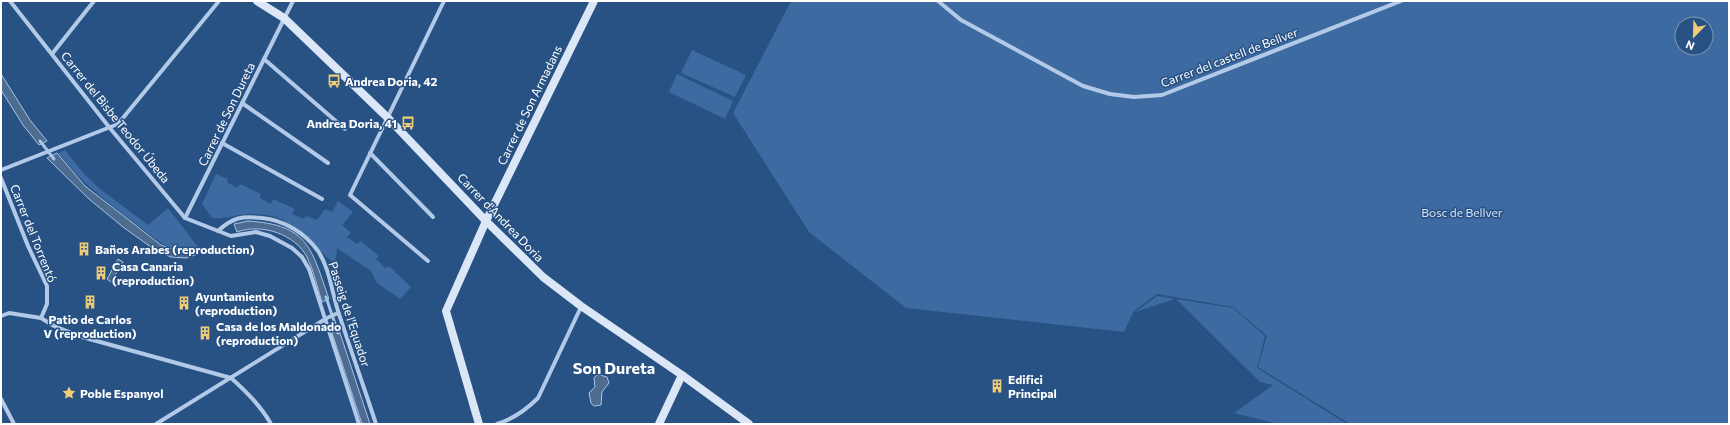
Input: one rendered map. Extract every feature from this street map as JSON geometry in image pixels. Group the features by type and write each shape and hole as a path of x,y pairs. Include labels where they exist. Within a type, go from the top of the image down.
{"street":[{"name":"Carrer del Bisbe Teodor Úbeda","path":"10,1 108,127 185,218 219,232"},
{"path":"52,54 94,1"},
{"path":"1,170 40,153 118,124 219,1"},
{"name":"Carrer d'Andrea Doria","path":"257,1 284,18 388,118 486,221 543,277 581,306 682,375 749,424"},
{"name":"Carrer de Son Dureta","path":"185,218 293,1"},
{"path":"428,261 350,195 444,1"},
{"name":"Carrer de Son Armadans","path":"479,424 446,311 486,221 594,1"},
{"name":"Carrer del castell de Bellver","path":"938,1 961,20 1083,86 1110,94 1134,97 1162,95 1401,1"},
{"path":"264,59 345,129"},
{"path":"242,103 328,163"},
{"path":"222,143 322,199"},
{"path":"370,154 433,217"},
{"name":"Carrer del Torrentó","path":"1,178 28,246 47,286 47,304 41,318"},
{"name":"Passeig de l'Equador","path":"359,424 309,269 302,257 292,248 270,236 256,232 231,236 219,232 229,221 248,216 276,219 301,233 318,251 326,267 337,313 376,424"},
{"path":"497,424 509,420 530,406 538,398 581,306"},
{"path":"1,316 9,313 41,318 54,326 82,336 231,378 245,390 264,411 271,424"},
{"path":"156,424 337,313"},
{"path":"659,424 682,375"},
{"path":"1,399 14,424"}],"green space":[{"name":"Bosc de Bellver","path":"791,1 1729,1 1729,424 1350,424 1258,367 1267,336 1233,307 1157,294 1134,311 1124,332 906,308 809,232 733,113"},
{"path":"692,50 746,75 735,97 681,73"},
{"path":"677,74 733,101 725,119 669,92"},
{"path":"65,150 85,175 100,189 148,225 168,208 198,247 184,250 168,248 121,213 83,181 58,153"},
{"path":"216,174 228,179 227,182 237,188 240,184 261,194 260,198 271,204 273,199 295,209 292,214 304,219 306,216 317,220 325,209 332,212 338,201 353,212 342,225 351,233 347,237 357,244 361,241 379,256 376,259 385,268 389,266 411,287 400,299 377,283 371,271 337,248 335,264 300,231 281,219 255,214 212,218 202,204"},
{"path":"1157,296 1175,299 1135,312"},
{"path":"1176,299 1233,308 1265,336 1257,368 1347,424 1278,424 1234,413 1273,385 1260,382"}],"shaded area":[{"path":"1,74 30,120 47,141 39,145 23,125 1,90"},
{"path":"57,153 85,186 161,245 179,250 197,248 198,254 186,258 171,257 155,250 123,227 89,199 47,158"},
{"path":"248,221 268,223 284,228 296,234 305,242 312,253 329,299 322,302 312,268 302,249 294,242 276,232 256,229 237,232 234,224"},
{"path":"118,259 123,262 111,282 107,279"},
{"path":"339,330 370,424 362,424 332,333"},
{"path":"597,375 607,377 609,383 602,392 601,405 594,406 591,403 589,393 595,387 594,378"}],"waterway":[{"path":"40,141 54,159"},
{"path":"326,297 338,333"}],"place":[{"name":"Andrea Doria, 42","path":"334,81"},
{"name":"Andrea Doria, 41","path":"408,123"},
{"name":"Baños Arabes (reproduction)","path":"84,249"},
{"name":"Casa Canaria (reproduction)","path":"101,273"},
{"name":"Patio de Carlos V (reproduction)","path":"90,302"},
{"name":"Ayuntamiento (reproduction)","path":"184,303"},
{"name":"Casa de los Maldonado (reproduction)","path":"205,333"},
{"name":"Edifici Principal","path":"997,386"},
{"name":"Poble Espanyol","path":"69,393"}],"district":[{"name":"Son Dureta","path":"614,367"}]}
